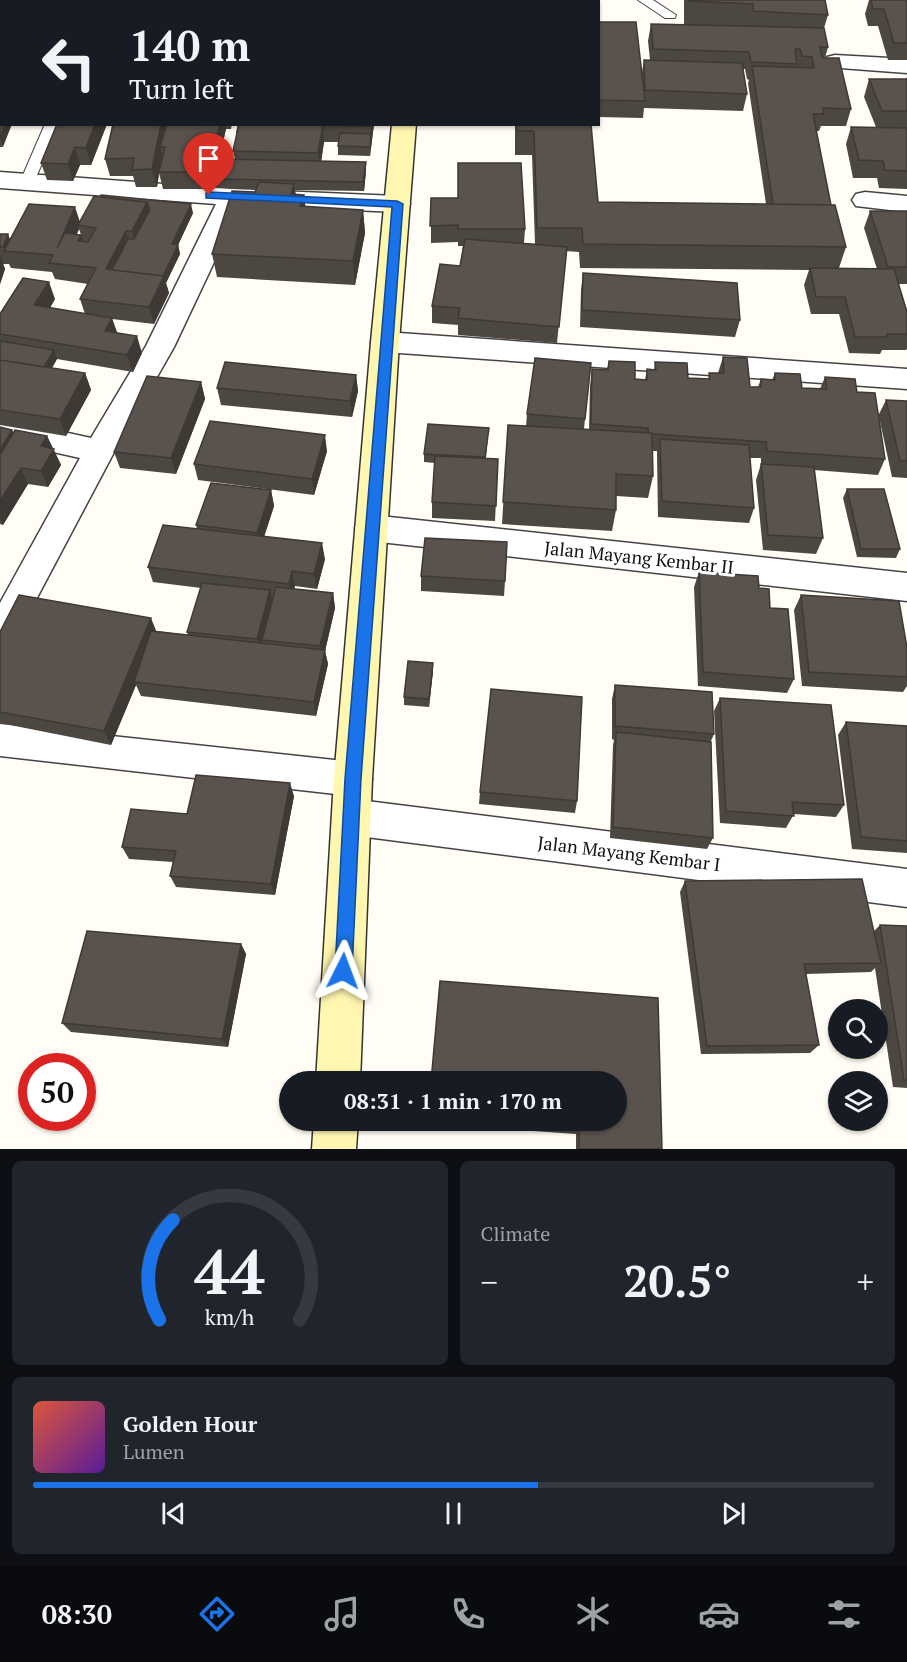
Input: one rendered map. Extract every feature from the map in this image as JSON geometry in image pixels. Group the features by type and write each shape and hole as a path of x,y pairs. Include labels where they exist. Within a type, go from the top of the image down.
{"main road":[{"path":"339,1071 353,779 385,342 404,126"},
{"path":"334,1149 335,1131"}],"street":[{"path":"835,62 907,66"},
{"path":"0,180 232,197 397,204"},
{"path":"0,635 99,451 160,347 232,197"},
{"path":"865,200 907,204"},
{"path":"385,342 907,379"},
{"path":"0,429 99,451"},
{"name":"Jalan Mayang Kembar II","path":"371,528 907,587"},
{"path":"0,740 353,779"},
{"name":"Jalan Mayang Kembar I","path":"351,817 907,888"}],"lane":[{"path":"644,0 670,15"},
{"path":"0,32 0,40"},
{"path":"27,182 51,126"}],"building":[{"path":"688,0 825,0 828,15 753,11 753,4"},
{"path":"871,0 907,0 907,43 894,43 884,9 873,9"},
{"path":"600,22 636,22 645,101 600,100"},
{"path":"651,24 824,28 828,47 820,47 822,58 839,58 851,109 823,108 824,114 813,114 831,205 773,204 752,66 814,68 812,57 802,56 800,49 795,49 797,64 751,62 749,52 653,49"},
{"path":"644,60 742,63 747,94 645,90"},
{"path":"869,79 907,79 907,111 882,111"},
{"path":"0,126 4,126 0,137"},
{"path":"56,126 94,126 86,148 75,147 68,164 41,163"},
{"path":"113,126 161,126 152,169 132,170 134,158 105,159"},
{"path":"166,126 220,126 208,172 159,172 165,147 160,147"},
{"path":"239,126 323,126 318,153 233,151"},
{"path":"516,126 591,126 598,202 835,205 846,247 583,244 582,228 537,228 534,131 517,131"},
{"path":"851,127 907,128 907,171 885,170 883,161 859,160"},
{"path":"340,133 371,134 370,147 338,146"},
{"path":"217,159 366,162 363,182 213,179"},
{"path":"458,163 521,163 525,229 458,229 458,225 430,226 431,198 458,198"},
{"path":"259,182 294,184 291,194 304,195 300,206 363,210 353,261 212,254 232,191 255,192"},
{"path":"101,195 191,204 172,244 178,245 163,276 112,270 128,239 134,239 150,210 147,202 100,197"},
{"path":"94,196 147,202 132,231 126,231 106,269 164,276 149,307 80,299 96,268 49,263 53,255 4,251 29,204 75,207 57,248 65,233 81,235 78,241 88,242 96,228 78,225"},
{"path":"870,211 907,211 907,267 888,267"},
{"path":"0,234 8,234 3,247 0,247"},
{"path":"465,239 567,247 559,327 458,318 460,308 432,306 440,264 460,266"},
{"path":"810,268 894,269 907,312 907,334 887,334 887,337 855,337 845,297 816,297"},
{"path":"583,273 737,283 740,320 582,310"},
{"path":"23,278 49,282 34,305 112,318 105,331 137,336 127,355 0,334 0,314"},
{"path":"0,341 54,350 44,367 0,360"},
{"path":"723,357 747,358 750,387 761,387 761,379 775,380 775,373 800,374 802,388 827,389 825,377 855,379 857,392 875,393 885,459 767,451 766,442 652,434 648,433 648,428 591,424 592,369 608,370 609,361 635,362 635,379 647,380 647,369 656,370 655,362 687,363 688,378 710,379 709,373 724,373"},
{"path":"535,358 591,363 585,419 527,414"},
{"path":"0,360 85,373 60,419 0,410"},
{"path":"225,362 356,375 350,401 217,388"},
{"path":"147,376 201,382 171,458 114,452"},
{"path":"886,400 907,401 907,461 900,461"},
{"path":"210,421 325,435 312,479 194,464"},
{"path":"428,424 489,428 485,457 424,454"},
{"path":"508,425 652,433 653,476 616,474 616,510 503,502"},
{"path":"0,427 12,430 0,450"},
{"path":"15,430 47,436 41,446 54,449 41,471 21,468 0,501 0,455"},
{"path":"660,439 749,445 754,508 662,501"},
{"path":"435,456 498,459 496,506 432,502"},
{"path":"761,464 814,467 823,538 768,535"},
{"path":"211,483 271,490 257,533 196,525"},
{"path":"847,489 884,489 900,549 861,549"},
{"path":"163,525 322,543 314,574 292,571 289,584 148,567"},
{"path":"425,538 507,542 505,581 421,576"},
{"path":"699,572 758,576 759,588 769,589 770,608 788,609 794,679 703,672"},
{"path":"202,583 270,590 257,639 187,632"},
{"path":"276,587 333,593 320,646 262,640"},
{"path":"19,595 151,618 104,731 0,712 0,632"},
{"path":"801,595 899,601 907,648 907,677 809,672"},
{"path":"151,631 325,650 314,702 134,682"},
{"path":"408,661 433,663 429,699 404,697"},
{"path":"615,685 712,692 714,734 615,726"},
{"path":"491,689 582,697 577,801 480,792"},
{"path":"720,698 831,705 844,805 792,802 794,816 726,811"},
{"path":"846,722 907,726 907,841 861,837"},
{"path":"616,732 711,742 713,838 613,827"},
{"path":"196,775 290,783 271,884 170,876 176,851 122,847 131,809 187,814"},
{"path":"862,879 881,963 804,964 819,1045 707,1046 685,881"},
{"path":"880,925 907,926 907,1080 904,1080"},
{"path":"87,931 241,944 222,1039 62,1023"},
{"path":"440,981 658,998 662,1149 579,1149 579,1131 627,1131 627,1071 432,1071"}],"route":[{"path":"209,195 397,204 353,779 343,971"}]}
